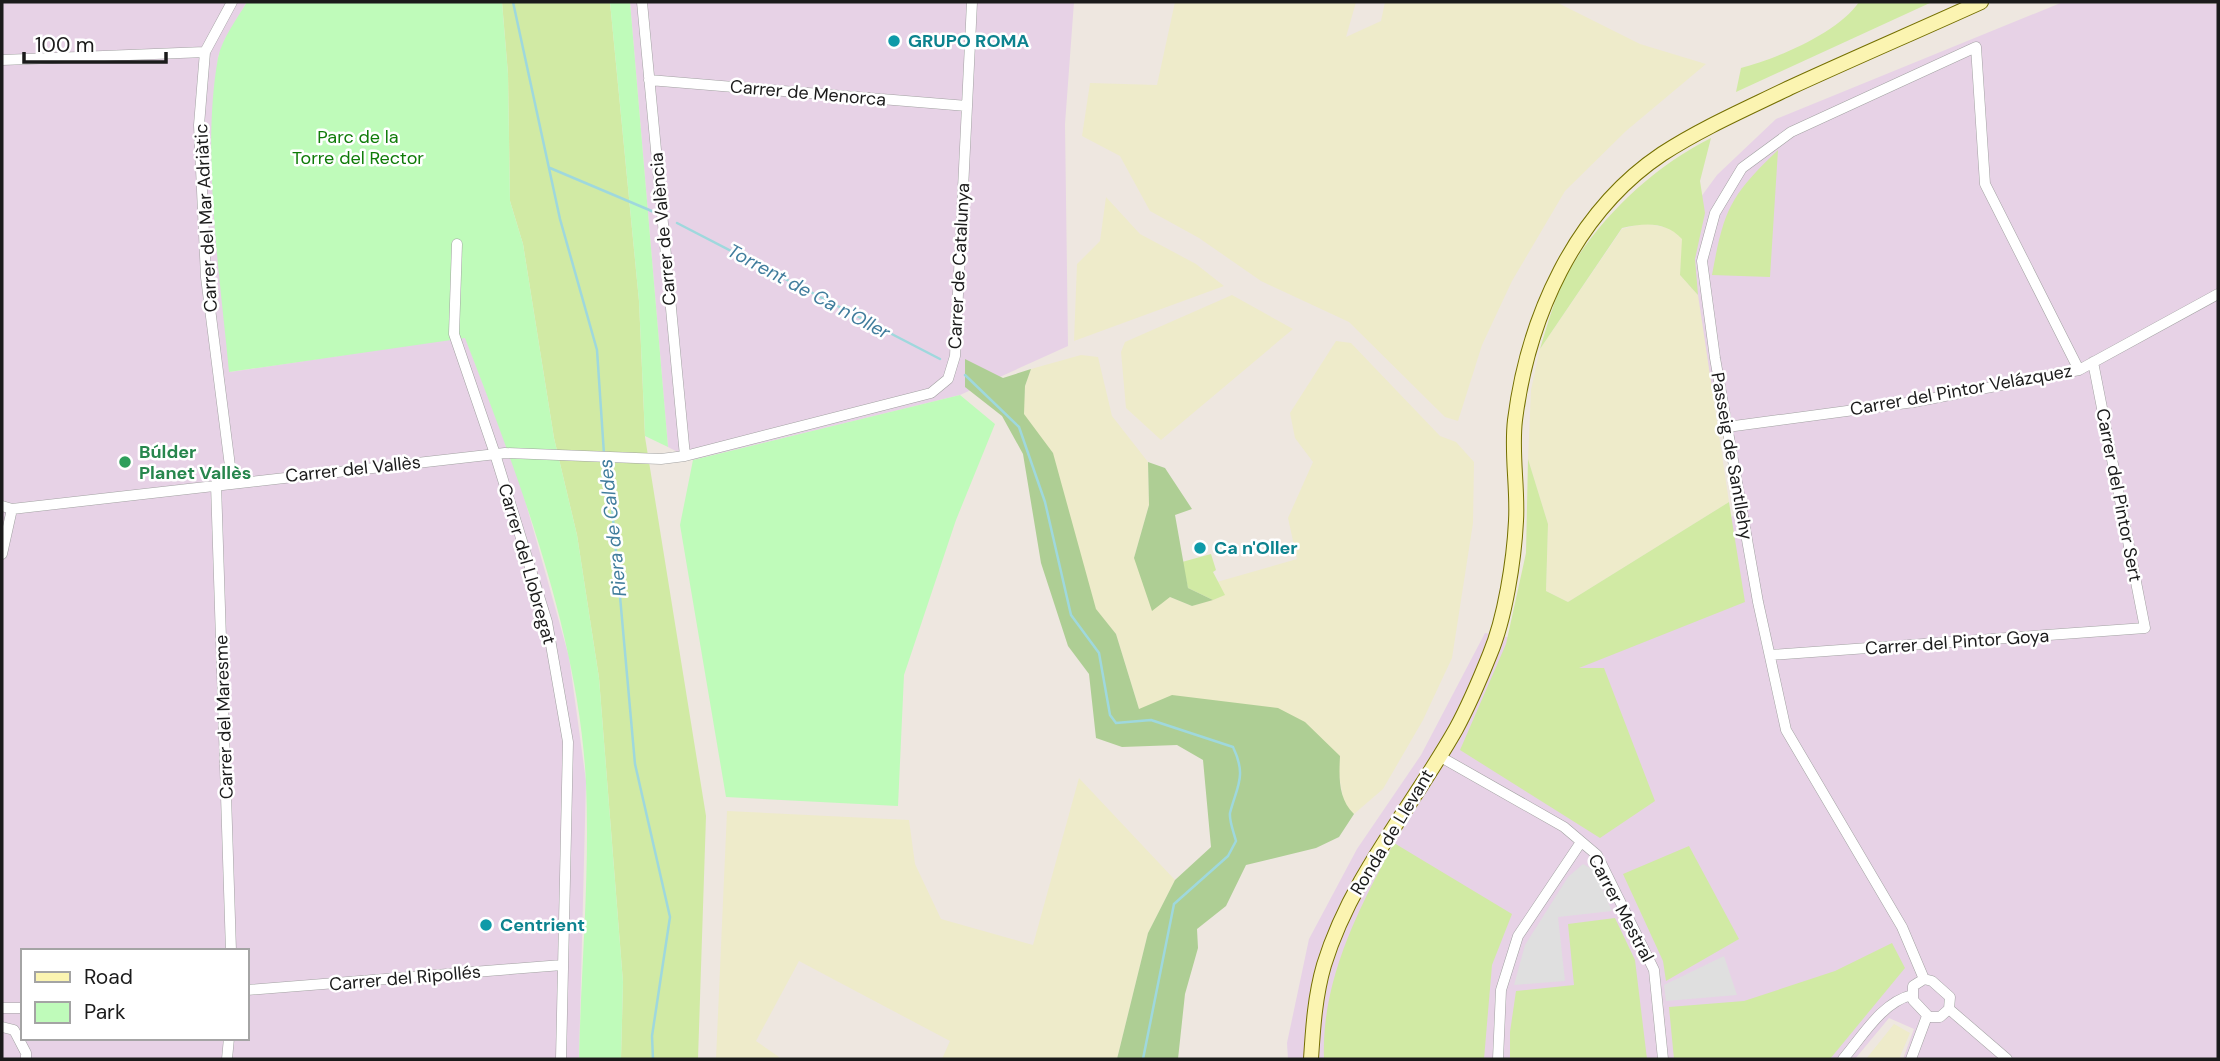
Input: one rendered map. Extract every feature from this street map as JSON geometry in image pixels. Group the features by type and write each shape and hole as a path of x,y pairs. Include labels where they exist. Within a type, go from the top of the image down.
{"main road":[{"name":"Ronda de Llevant","path":"1311,1059 1314,1016 1324,966 1348,905 1457,727 1492,651 1502,614 1516,522 1514,422 1522,382 1535,323 1554,280 1581,236 1619,193 1659,157 1704,129 1981,2"}],"street":[{"name":"Carrer del Mar Adriàtic","path":"232,2 205,52 199,125 206,276 232,482"},
{"name":"Carrer de València","path":"642,2 685,456"},
{"name":"Carrer de Catalunya","path":"559,453 661,459 685,456 931,393 948,379 955,356 972,2"},
{"name":"Passeig de Santllehy","path":"1924,979 1902,927 1786,730 1727,427 1702,261 1715,213 1742,168 1791,132 1976,47 1985,184 2079,370"},
{"path":"2,60 205,52"},
{"name":"Carrer de Menorca","path":"649,80 967,106"},
{"name":"Carrer del Llobregat","path":"457,244 454,334 495,454 547,622 568,742 561,1059"},
{"name":"Carrer del Pintor Velázquez","path":"1727,427 1914,401 2079,370 2218,294"},
{"name":"Carrer del Pintor Sert","path":"2092,362 2145,628"},
{"name":"Carrer del Vallès","path":"7,508 495,454 559,453"},
{"name":"Carrer del Maresme","path":"216,484 231,949"},
{"path":"2,554 7,508"},
{"name":"Carrer del Pintor Goya","path":"1770,655 2145,628"},
{"name":"Carrer Mestral","path":"1439,756 1564,827 1597,855 1650,960 1662,1059"},
{"path":"1498,1059 1501,990 1518,936 1581,842"},
{"name":"Carrer del Ripollés","path":"248,990 562,965"},
{"path":"1924,979 1950,997 1949,1009 1940,1017 1927,1016 1912,995 1913,986 1924,979"},
{"path":"1843,1059 1894,1001 1912,995"},
{"path":"2,1008 21,1008"},
{"path":"1949,1009 2007,1059"},
{"path":"1911,1059 1927,1016"},
{"path":"2,1027 15,1030 26,1053 26,1059"},
{"path":"227,1059 229,1040"}],"shaded area":[{"path":"2,2 247,2 225,39 218,57 213,136 214,217 230,372 465,337 518,475 569,657 586,781 579,1059 2,1059"},
{"path":"630,2 1074,2 1065,124 1068,346 960,395 693,460 668,447"},
{"path":"1175,2 1356,2 1346,37 1381,21 1385,2 1556,2 1640,44 1706,64 1626,131 1565,191 1512,281 1482,345 1458,421 1445,417 1349,322 1261,281 1199,238 1150,211 1120,156 1082,136 1090,83 1157,85"},
{"path":"2063,2 2218,4 2218,1059 1903,1059 1914,1029 1889,1018 1855,1059 1288,1059 1287,1043 1309,939 1357,849 1421,755 1485,633 1512,638 1742,511 1687,280 1698,201 1717,175 1776,119"},
{"path":"1106,197 1140,234 1196,264 1224,286 1074,341 1077,264 1100,241"},
{"path":"1645,223 1672,229 1683,238 1680,275 1698,295 1729,502 1568,602 1546,591 1548,524 1528,459 1531,390 1540,349 1622,229"},
{"path":"1232,295 1293,329 1161,440 1126,408 1121,352 1125,342"},
{"path":"1336,341 1351,343 1440,436 1456,442 1474,462 1473,523 1452,658 1423,720 1383,789 1354,814 1344,804 1339,756 1139,709 1116,634 1096,610 1079,551 1023,414 1025,386 1031,369 1081,355 1098,357 1112,416 1148,462 1149,505 1134,558 1170,597 1192,606 1224,595 1217,582 1297,559 1288,518 1313,462 1295,438 1290,413"},
{"path":"1079,778 1175,880 1148,933 1117,1059 942,1059 950,1041 799,961 756,1041 779,1057 778,1059 716,1059 727,811 909,820 915,864 941,919 1033,945"},
{"path":"1583,864 1594,870 1612,911 1558,917 1565,981 1514,985 1525,945 1568,877"},
{"path":"1724,956 1737,995 1666,1001 1664,985"},
{"path":"1894,1024 1910,1033 1899,1059 1866,1059"}],"green space":[{"name":"Parc de la Torre del Rector","path":"247,2 502,2 508,74 510,201 523,244 554,438 577,535 599,678 623,982 621,1059 579,1059 587,852 586,783 581,727 572,671 543,557 525,500 465,338 229,372 217,255 211,134 218,58 226,36"},
{"path":"502,2 610,2 639,301 645,437 706,816 698,1059 621,1059 623,982 599,678 577,535 554,438 523,244 510,201 508,74"},
{"path":"610,2 630,2 668,447 645,436 639,301"},
{"path":"1859,2 1932,2 1736,92 1741,68 1788,51 1822,34 1837,24"},
{"path":"1711,138 1700,181 1705,213 1695,259 1698,295 1680,275 1682,239 1662,226 1639,225 1622,228 1540,349 1565,278 1598,229 1650,177"},
{"path":"1778,150 1770,277 1712,275 1721,234 1732,205 1749,180"},
{"path":"965,359 1003,378 1031,369 1025,386 1024,414 1053,453 1096,609 1116,634 1139,709 1172,695 1278,708 1305,722 1340,756 1342,795 1354,814 1339,837 1316,848 1246,865 1226,906 1197,929 1198,948 1185,994 1178,1059 1117,1059 1148,933 1175,880 1211,847 1203,760 1177,745 1122,747 1096,738 1089,674 1068,646 1041,563 1023,454 1002,416 965,387"},
{"path":"960,395 995,424 956,520 904,675 898,806 726,797 680,525 693,460"},
{"path":"1528,459 1548,524 1546,591 1568,602 1729,502 1745,602 1579,668 1604,668 1655,801 1600,838 1460,750 1506,644 1526,553"},
{"path":"1148,462 1165,468 1192,509 1175,515 1188,588 1213,600 1192,606 1170,597 1152,611 1134,558 1149,505"},
{"path":"1211,554 1216,570 1213,572 1225,595 1213,600 1188,588 1182,562"},
{"path":"1394,843 1512,914 1492,965 1484,1059 1324,1059 1325,1030 1335,974 1355,920"},
{"path":"1689,846 1739,939 1666,981 1663,961 1623,874"},
{"path":"1615,918 1635,960 1647,1059 1510,1059 1510,1032 1516,991 1574,985 1568,924"},
{"path":"1892,943 1905,968 1830,1059 1674,1059 1669,1007 1744,1001 1835,971"}],"waterway":[{"name":"Riera de Caldes","path":"513,2 560,219 597,350 604,454"},
{"name":"Torrent de Ca n'Oller","path":"550,168 654,212"},
{"name":"Torrent de Ca n'Oller","path":"677,223 940,359"},
{"name":"Torrent de Ca n'Oller","path":"965,375 1019,427 1045,502 1071,615 1099,653 1110,715 1116,723 1151,720 1233,747 1237,757 1240,774 1230,813 1236,841 1228,856 1174,904 1143,1059"},
{"name":"Riera de Caldes","path":"605,461 612,507 635,764 670,917 652,1036 653,1059"}],"place":[{"name":"GRUPO ROMA","path":"894,41"},
{"name":"Búlder Planet Vallès","path":"125,462"},
{"name":"Ca n'Oller","path":"1200,548"},
{"name":"Centrient","path":"486,925"}]}
